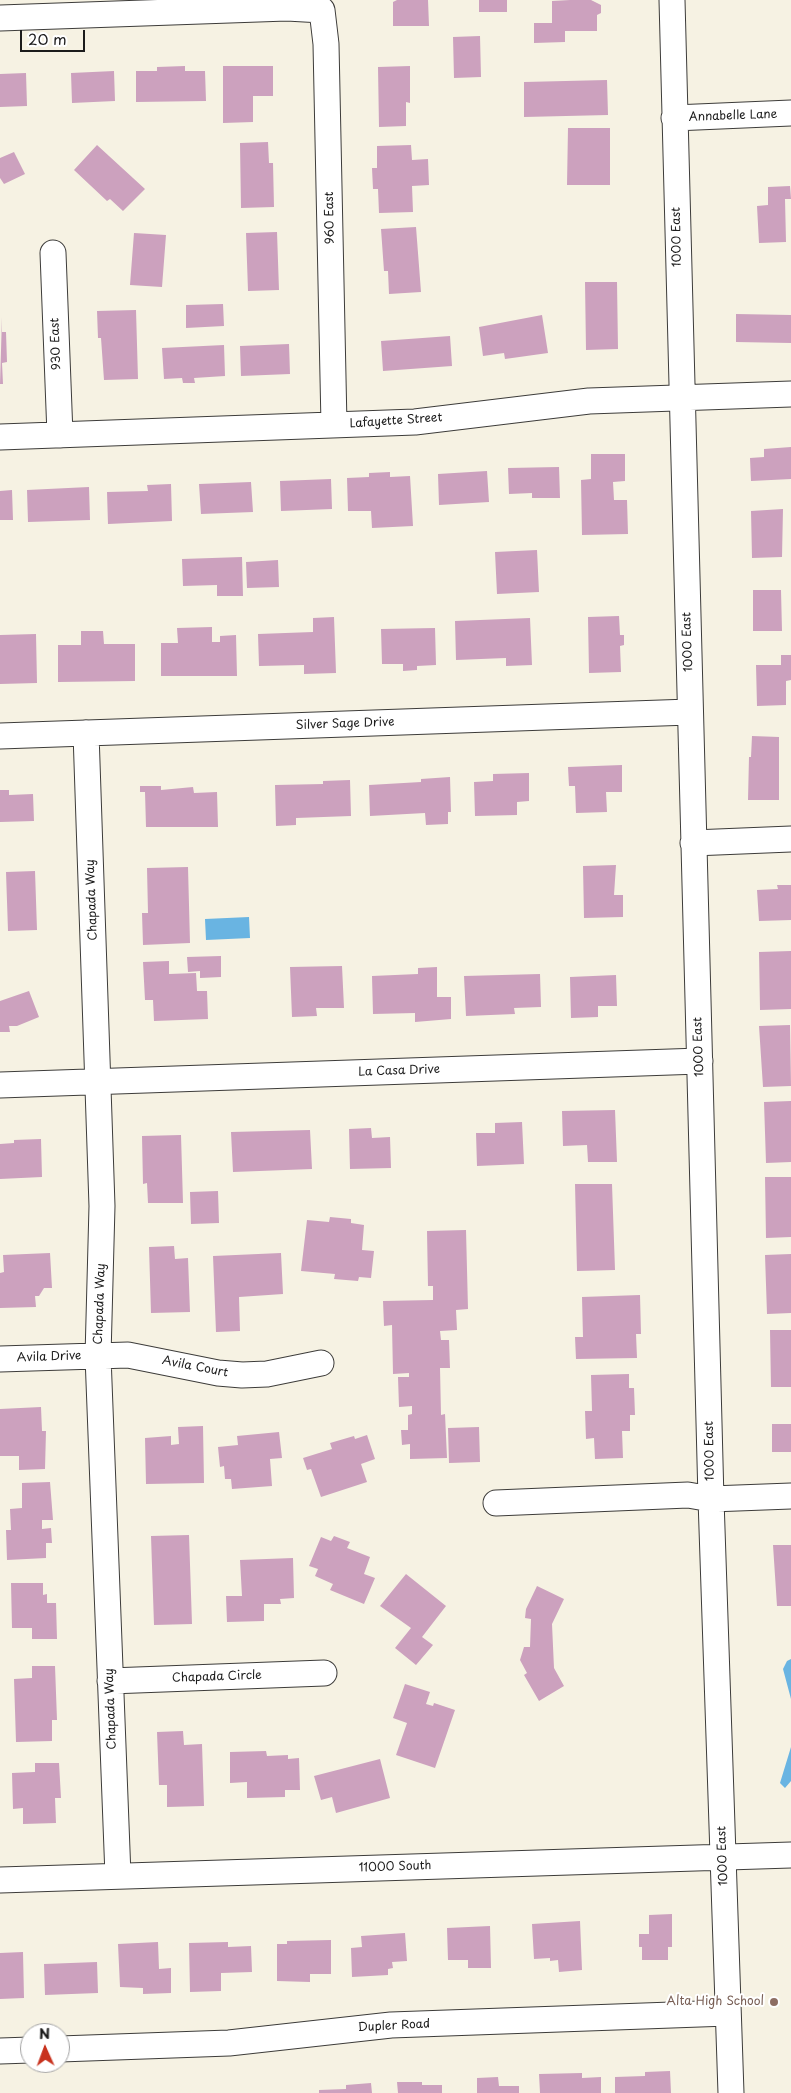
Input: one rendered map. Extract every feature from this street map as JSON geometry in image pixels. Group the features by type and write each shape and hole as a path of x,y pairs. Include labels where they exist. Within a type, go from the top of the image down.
{"street":[{"name":"1000 East","path":"672,0 711,1498 731,2093"},
{"name":"960 East","path":"0,18 287,8 322,10 326,44 334,425"},
{"name":"Annabelle Lane","path":"674,118 791,114"},
{"name":"930 East","path":"53,253 60,435"},
{"name":"Lafayette Street","path":"0,437 415,422 589,401 791,394"},
{"name":"Silver Sage Drive","path":"0,736 690,712"},
{"name":"Chapada Way","path":"86,733 102,1206 98,1356 118,1876"},
{"path":"693,843 791,839"},
{"name":"La Casa Drive","path":"0,1085 700,1061"},
{"name":"Avila Court","path":"98,1356 128,1355 242,1375 267,1374 321,1364"},
{"name":"Avila Drive","path":"0,1359 98,1356"},
{"path":"496,1503 688,1495 711,1498 791,1496"},
{"name":"Chapada Circle","path":"110,1681 324,1674"},
{"name":"11000 South","path":"0,1880 791,1854"},
{"name":"Dupler Road","path":"70,2049 229,2043 391,2025 728,2013"},
{"path":"0,2051 20,2050"}],"water":[{"path":"249,917 250,938 206,940 205,919"},
{"path":"791,1659 791,1699 783,1669 787,1661"},
{"path":"791,1747 791,1781 785,1788 780,1783"}],"building":[{"path":"397,0 428,0 429,26 393,26 393,2"},
{"path":"479,0 507,0 507,12 479,12"},
{"path":"591,0 601,5 601,13 597,15 597,31 565,31 565,42 534,43 534,23 552,23 552,1"},
{"path":"480,36 481,77 454,78 453,37"},
{"path":"185,66 185,71 205,71 206,101 136,102 136,71 157,71 157,67"},
{"path":"223,66 273,66 273,96 253,96 253,122 223,123"},
{"path":"410,66 410,103 406,102 406,126 379,127 378,67"},
{"path":"114,71 115,101 72,103 71,73"},
{"path":"26,73 27,106 0,107 0,74"},
{"path":"607,80 608,115 524,117 524,82"},
{"path":"568,128 610,128 610,185 567,185"},
{"path":"268,142 269,163 273,163 274,207 241,208 240,143"},
{"path":"97,145 145,189 123,211 110,199 107,201 74,170"},
{"path":"411,145 412,160 428,159 429,185 412,186 413,212 379,213 378,189 373,189 372,168 377,168 377,146"},
{"path":"14,152 25,174 4,184 0,178 0,158"},
{"path":"790,186 791,199 785,199 786,242 759,243 757,206 768,205 768,187"},
{"path":"416,227 421,292 389,294 388,271 384,271 381,229"},
{"path":"277,232 279,290 248,291 246,233"},
{"path":"134,233 166,235 162,287 130,285"},
{"path":"585,282 617,282 618,349 586,350"},
{"path":"223,304 224,326 186,328 186,305"},
{"path":"136,310 138,379 104,380 101,338 98,338 97,311"},
{"path":"736,314 791,315 791,343 736,342"},
{"path":"542,315 548,353 505,359 504,353 483,356 479,327"},
{"path":"2,317 2,332 6,332 7,362 2,363 3,384 0,384"},
{"path":"450,336 452,366 383,371 381,341"},
{"path":"289,344 290,374 241,376 240,346"},
{"path":"224,345 225,376 194,378 195,383 183,383 182,378 164,379 162,348"},
{"path":"791,447 791,479 751,481 750,458 764,457 764,449"},
{"path":"591,454 625,454 625,481 613,482 614,500 627,500 628,534 582,535 581,480 591,479"},
{"path":"559,467 560,498 532,498 532,493 509,494 508,468"},
{"path":"487,471 489,502 439,505 438,474"},
{"path":"390,472 390,477 410,476 413,526 372,528 371,511 348,511 347,478 369,477 369,473"},
{"path":"331,479 332,509 281,511 280,481"},
{"path":"251,482 253,512 201,514 199,484"},
{"path":"171,484 172,521 108,524 107,492 148,491 147,485"},
{"path":"89,487 90,520 28,522 27,490"},
{"path":"12,490 13,520 0,520 0,491"},
{"path":"783,509 782,557 752,558 751,511"},
{"path":"537,550 539,592 497,594 495,552"},
{"path":"242,557 243,596 217,596 217,585 183,586 182,559"},
{"path":"278,560 279,587 247,588 246,562"},
{"path":"753,590 781,590 782,631 753,631"},
{"path":"619,616 620,635 624,635 624,645 620,646 621,672 589,673 588,617"},
{"path":"334,617 336,673 304,674 304,665 259,666 258,634 313,632 313,618"},
{"path":"530,618 532,665 506,666 506,658 456,660 455,621"},
{"path":"212,627 212,642 220,642 220,636 236,635 237,676 161,676 161,643 178,643 177,628"},
{"path":"435,628 436,665 417,666 417,670 403,671 403,664 382,664 381,629"},
{"path":"81,631 103,631 104,644 135,644 135,681 58,682 58,645 81,645"},
{"path":"36,634 37,683 0,684 0,635"},
{"path":"781,655 791,655 791,680 786,681 786,705 757,706 756,665 781,665"},
{"path":"752,736 779,737 779,800 748,800 749,757 751,757"},
{"path":"622,765 622,792 606,792 607,812 576,813 575,786 569,786 568,767"},
{"path":"529,773 529,801 517,802 517,815 475,816 474,782 493,781 493,774"},
{"path":"450,777 451,812 448,812 448,824 426,825 425,813 370,816 369,785 421,782 421,779"},
{"path":"350,780 351,816 296,818 296,825 276,826 275,785 323,784 323,781"},
{"path":"140,786 161,786 161,790 193,787 194,793 217,792 218,827 146,827 145,792 140,792"},
{"path":"0,790 9,790 9,795 33,794 34,821 0,822"},
{"path":"616,865 614,895 623,895 623,917 584,918 583,866"},
{"path":"188,867 190,943 143,945 142,913 148,913 147,868"},
{"path":"35,871 37,930 8,931 6,872"},
{"path":"777,885 791,885 791,920 759,921 757,890 778,889"},
{"path":"791,951 791,1009 760,1010 759,952"},
{"path":"221,956 221,977 200,978 200,971 188,972 187,957"},
{"path":"169,961 169,974 196,973 197,991 207,991 208,1019 154,1021 153,1000 145,1000 143,962"},
{"path":"342,966 344,1008 316,1008 317,1016 292,1017 290,967"},
{"path":"437,967 437,997 451,997 451,1019 415,1022 415,1013 373,1014 372,976 418,974 418,968"},
{"path":"540,974 541,1007 514,1008 515,1014 466,1016 464,976"},
{"path":"616,975 617,1006 598,1006 598,1017 571,1018 570,977"},
{"path":"29,991 39,1017 17,1026 9,1026 10,1032 0,1032 0,1001"},
{"path":"790,1025 791,1086 763,1087 759,1026"},
{"path":"791,1101 791,1162 766,1163 764,1102"},
{"path":"615,1110 617,1162 588,1162 587,1145 563,1146 562,1111"},
{"path":"522,1122 524,1164 477,1166 476,1133 495,1133 495,1123"},
{"path":"371,1128 372,1138 390,1137 391,1168 350,1169 349,1129"},
{"path":"310,1130 312,1169 233,1172 231,1132"},
{"path":"181,1135 183,1203 148,1203 147,1183 143,1184 142,1136"},
{"path":"41,1139 42,1177 0,1179 0,1144 14,1143 14,1140"},
{"path":"765,1177 791,1177 791,1237 766,1238"},
{"path":"575,1184 612,1184 615,1270 577,1271"},
{"path":"218,1191 219,1223 191,1224 190,1192"},
{"path":"330,1217 351,1219 351,1223 364,1225 362,1250 374,1251 371,1278 359,1277 358,1281 334,1279 335,1274 301,1271 307,1220 329,1222"},
{"path":"466,1230 468,1309 456,1310 457,1330 440,1331 441,1340 449,1340 450,1368 440,1368 441,1415 445,1414 447,1458 410,1459 410,1444 402,1445 401,1430 408,1430 408,1415 412,1414 412,1406 399,1407 398,1377 409,1377 409,1373 393,1374 392,1325 384,1326 383,1301 433,1300 433,1286 428,1286 427,1231"},
{"path":"174,1246 175,1259 188,1258 190,1312 151,1313 149,1247"},
{"path":"50,1253 52,1288 44,1288 39,1296 35,1296 36,1307 0,1308 0,1273 4,1272 3,1255"},
{"path":"281,1253 283,1294 239,1297 240,1331 216,1332 213,1256"},
{"path":"791,1254 791,1313 767,1314 765,1255"},
{"path":"640,1295 641,1334 636,1334 637,1358 576,1359 575,1337 583,1337 582,1297"},
{"path":"770,1330 791,1330 791,1387 771,1387"},
{"path":"629,1374 629,1388 634,1388 635,1415 630,1415 630,1431 622,1431 623,1458 595,1459 594,1438 586,1439 585,1411 592,1411 591,1375"},
{"path":"41,1407 42,1431 46,1431 45,1469 19,1470 19,1456 0,1456 0,1409"},
{"path":"772,1424 791,1424 791,1452 772,1452"},
{"path":"203,1426 204,1483 146,1484 145,1438 171,1436 171,1445 179,1444 178,1427"},
{"path":"479,1427 480,1462 449,1463 448,1428"},
{"path":"279,1432 282,1458 270,1459 272,1486 232,1489 231,1479 225,1479 224,1466 220,1467 218,1447 238,1445 237,1436"},
{"path":"367,1435 375,1459 361,1464 367,1482 321,1497 311,1469 307,1470 303,1458 332,1449 330,1443 354,1436 355,1439"},
{"path":"50,1482 53,1520 42,1520 42,1529 51,1528 52,1543 46,1543 46,1558 7,1560 6,1530 11,1530 10,1509 22,1508 22,1483"},
{"path":"189,1535 192,1624 154,1625 151,1536"},
{"path":"334,1536 350,1542 347,1548 370,1557 364,1574 375,1578 364,1604 330,1590 333,1584 315,1576 318,1569 309,1566 321,1537 331,1541"},
{"path":"773,1545 791,1545 791,1606 777,1606"},
{"path":"293,1558 294,1598 280,1599 281,1604 264,1604 264,1621 227,1622 226,1596 242,1596 240,1560"},
{"path":"406,1574 446,1606 422,1637 433,1645 416,1665 395,1648 411,1628 380,1606"},
{"path":"11,1583 43,1583 43,1595 47,1594 47,1603 56,1603 57,1639 32,1639 32,1628 12,1628"},
{"path":"537,1586 564,1599 552,1624 554,1668 564,1686 539,1701 524,1675 527,1673 520,1660 524,1647 530,1647 531,1619 525,1618 526,1609"},
{"path":"32,1666 55,1666 57,1720 52,1720 52,1741 16,1742 14,1679 32,1678"},
{"path":"405,1684 430,1692 426,1704 433,1706 434,1703 455,1710 435,1768 396,1755 407,1723 393,1718"},
{"path":"183,1731 184,1745 202,1744 204,1806 167,1807 167,1785 159,1785 157,1732"},
{"path":"266,1751 267,1756 288,1755 288,1759 299,1758 300,1790 285,1790 285,1797 247,1798 247,1782 230,1783 230,1752"},
{"path":"380,1759 390,1798 336,1813 332,1797 321,1800 314,1776"},
{"path":"35,1763 59,1763 61,1798 55,1798 56,1823 23,1824 23,1808 13,1809 12,1773 35,1772"},
{"path":"672,1914 672,1947 668,1947 668,1960 642,1960 639,1934 649,1934 649,1915"},
{"path":"580,1921 582,1970 559,1972 558,1960 550,1961 550,1958 534,1959 532,1924"},
{"path":"490,1926 491,1968 468,1968 468,1960 448,1960 447,1928"},
{"path":"405,1933 407,1961 392,1962 393,1968 388,1969 388,1975 352,1977 351,1948 362,1947 361,1936"},
{"path":"331,1940 331,1974 310,1974 310,1982 277,1981 277,1944 287,1944 287,1941"},
{"path":"158,1942 159,1969 171,1968 171,1993 143,1994 143,1988 120,1987 118,1944"},
{"path":"228,1942 228,1947 251,1946 252,1972 221,1973 221,1991 190,1992 189,1943"},
{"path":"23,1952 24,1998 0,1999 0,1953"},
{"path":"97,1962 98,1993 45,1995 44,1964"},
{"path":"670,2071 671,2093 615,2093 615,2077 645,2076 645,2072"},
{"path":"582,2073 582,2078 601,2077 601,2093 540,2093 539,2074"},
{"path":"498,2077 499,2086 519,2086 519,2093 477,2093 477,2078"},
{"path":"397,2082 422,2082 422,2085 442,2085 442,2093 398,2093"},
{"path":"371,2083 372,2093 319,2093 319,2090 346,2089 346,2085"}],"place":[{"name":"Alta High School","path":"774,2002"}]}
